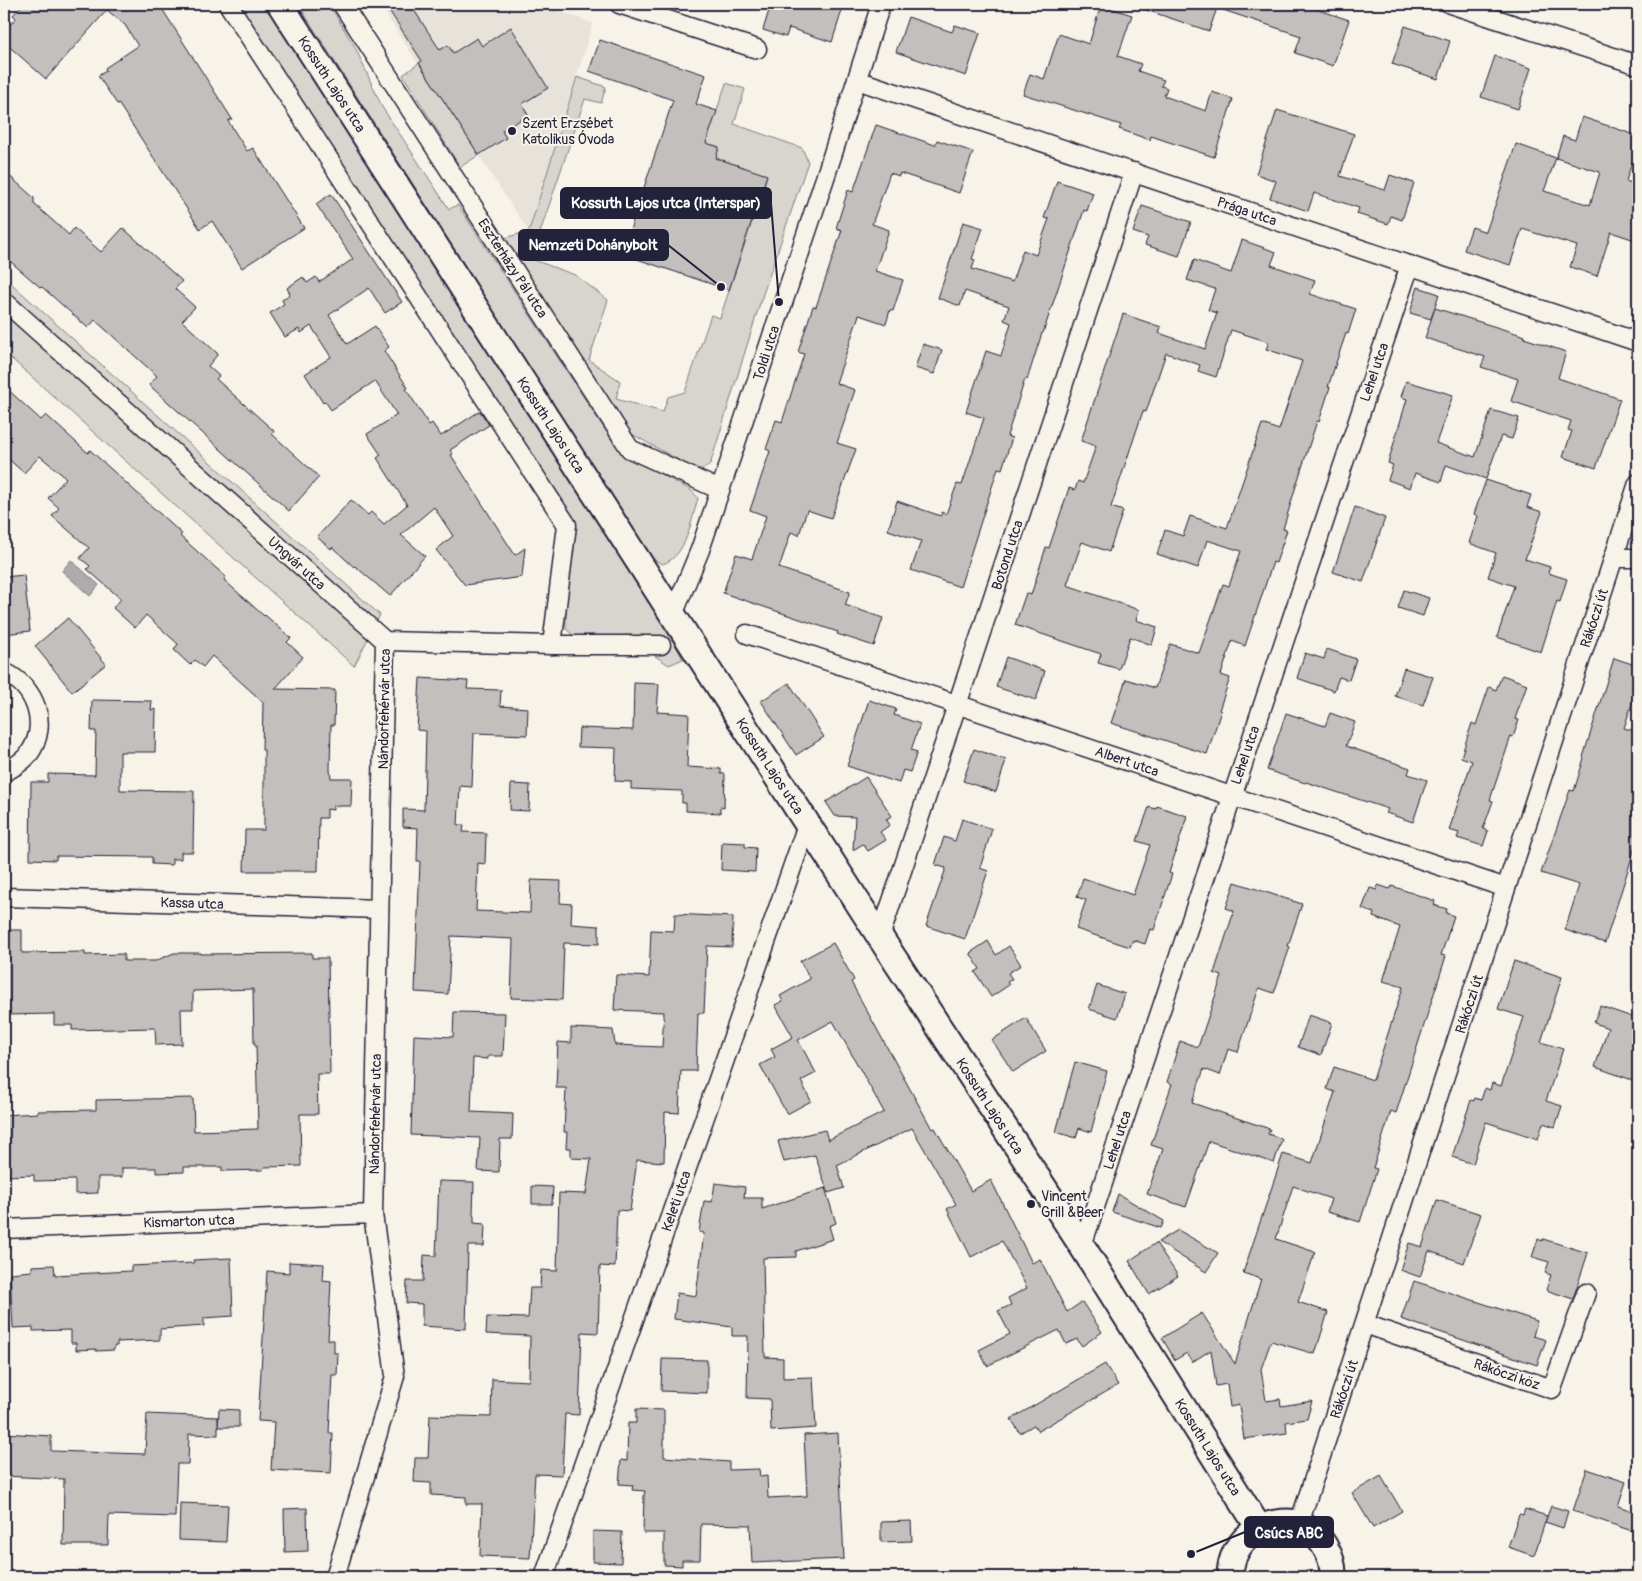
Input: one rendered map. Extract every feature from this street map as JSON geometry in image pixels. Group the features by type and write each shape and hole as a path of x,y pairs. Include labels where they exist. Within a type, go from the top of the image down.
{"street":[{"path":"228,4 568,525 552,645"},
{"name":"Kossuth Lajos utca","path":"280,4 807,825 1082,1246 1259,1528"},
{"name":"Eszterházy Pál utca","path":"342,4 630,449 720,490"},
{"path":"619,4 757,49"},
{"name":"Toldi utca","path":"673,615 700,550 881,4"},
{"path":"1450,4 1638,65"},
{"name":"Prága utca","path":"857,80 1638,342"},
{"name":"Botond utca","path":"880,937 1134,172"},
{"name":"Lehel utca","path":"1082,1246 1410,265"},
{"name":"Ungvár utca","path":"4,301 385,641"},
{"name":"Rákóczi út","path":"1299,1524 1638,483"},
{"path":"1614,558 1638,558"},
{"name":"Albert utca","path":"747,634 1506,888"},
{"path":"385,641 552,645 661,645"},
{"name":"Nándorfehérvár utca","path":"335,1577 395,1376 373,1214 385,641"},
{"path":"4,672 15,677 28,689 36,704 39,721 37,738 29,754 16,766 4,772"},
{"name":"Keleti utca","path":"544,1577 807,825"},
{"name":"Kassa utca","path":"4,897 379,909"},
{"name":"Kismarton utca","path":"4,1229 373,1214"},
{"name":"Rákóczi köz","path":"1364,1324 1552,1389 1586,1293"},
{"path":"1230,1577 1231,1561 1237,1548 1247,1536 1259,1528 1285,1522 1299,1524 1322,1542 1329,1554 1333,1568 1333,1577"}],"shaded area":[{"path":"237,4 267,4 377,180 667,630 683,659 669,665 629,635 576,638 566,629 572,515"},
{"path":"298,4 329,4 356,49 382,107 449,209 458,205 613,442 626,456 691,490 698,498 687,536 678,553 671,560 663,564 652,559"},
{"name":"Szent Erzsébet Katolikus Óvoda","path":"379,4 538,4 593,23 529,232"},
{"path":"419,63 479,155 460,167 403,75"},
{"path":"577,77 606,87 601,103 585,99 531,259 575,275 608,300 589,360 620,381 616,399 663,412 668,397 685,392 711,315 720,318 767,176 716,158 719,147 706,143 726,83 745,89 734,124 802,148 808,162 761,300 710,465 703,469 693,468 630,433 553,316 505,238 529,231"},
{"path":"4,277 380,615 354,666 4,352"},
{"path":"71,560 99,585 90,596 62,571"}],"building":[{"path":"23,4 159,4 232,119 228,121 247,151 253,148 304,228 242,268 212,221 200,229 118,103 98,76 106,71 105,68 138,46 125,25 107,10 46,79 4,42 4,32 16,18 13,15"},
{"path":"385,4 410,4 440,50 448,45 453,53 477,38 482,46 511,27 548,88 522,104 528,115 502,131 506,138 479,155 419,63 422,61"},
{"path":"771,4 844,4 832,42 789,28 786,37 763,30"},
{"path":"1138,4 1301,4 1349,20 1333,66 1295,53 1301,36 1217,8 1209,31 1137,7"},
{"path":"1101,5 1132,15 1118,56 1141,64 1138,71 1164,80 1161,86 1167,88 1164,96 1206,111 1212,92 1233,99 1214,157 1151,136 1150,140 1119,129 1121,125 1023,94 1030,74 1044,79 1059,34 1089,44"},
{"path":"908,17 952,32 955,25 980,33 966,76 896,52"},
{"path":"1405,26 1450,41 1438,79 1392,64"},
{"path":"600,40 706,75 696,104 717,111 706,143 719,147 716,158 767,175 729,290 622,254 673,100 589,71"},
{"path":"1495,56 1531,68 1518,109 1481,97"},
{"path":"1277,110 1354,134 1340,176 1385,190 1390,175 1414,183 1402,220 1391,216 1388,224 1357,214 1359,208 1314,193 1308,211 1270,198 1276,181 1256,174"},
{"path":"1582,117 1638,136 1638,144 1626,181 1638,185 1638,241 1611,232 1597,276 1570,267 1577,246 1522,229 1510,265 1464,250 1472,227 1486,232 1516,144 1556,158 1563,136 1575,140","holes":["1556,158 1600,172 1590,205 1544,191"]},
{"path":"876,125 935,145 937,140 973,152 959,193 900,173 899,176 890,173 872,224 889,230 875,271 903,280 893,311 890,310 886,324 859,315 836,383 855,390 837,443 856,449 831,518 807,510 799,535 791,532 779,568 850,592 845,605 883,618 874,646 723,593 736,554 752,559 766,516 750,510 770,451 766,449 776,420 782,422 804,354 798,352 813,306 816,307 842,230 836,228 848,190 853,192"},
{"path":"4,171 34,198 34,204 69,235 74,228 101,252 123,228 182,281 175,289 195,307 182,321 218,354 208,366 219,376 216,379 274,431 272,434 319,477 289,511 149,385 157,376 95,320 88,328 4,256"},
{"path":"1057,181 1093,193 1087,211 1084,210 1027,380 1025,379 1007,436 1012,438 1002,469 998,468 960,587 911,570 921,541 888,530 897,501 941,516 942,512 946,514 957,484 962,485 984,418 966,412 986,351 1001,356 1011,323 1004,320 1009,306 965,291 960,306 938,298 963,222 983,228 972,259 975,260 972,269 1012,282 1023,250 1036,255 1049,219 1044,218"},
{"path":"331,194 402,302 385,313 369,288 329,315 347,344 375,326 389,347 384,351 408,388 406,389 429,425 432,423 441,436 480,411 489,425 450,450 453,454 451,455 515,555 525,548 522,577 465,585 436,550 453,536 434,507 401,535 425,556 390,596 332,547 331,549 317,537 351,500 368,515 371,512 384,524 407,505 377,458 381,455 367,434 397,415 375,381 331,410 325,401 323,403 305,374 331,357 311,326 301,333 299,329 285,337 270,313 284,304 282,300 290,294 287,288 303,277 307,283 316,277 319,282 353,259 316,204"},
{"path":"1142,206 1191,222 1179,256 1145,245 1148,237 1133,232"},
{"path":"1242,240 1276,252 1271,265 1315,280 1310,294 1356,309 1348,334 1346,333 1328,387 1330,387 1319,422 1317,421 1296,486 1283,529 1287,530 1276,563 1273,562 1245,646 1232,641 1221,675 1230,678 1207,754 1111,723 1126,679 1155,688 1170,644 1199,653 1223,584 1229,586 1241,551 1207,540 1198,568 1157,554 1165,530 1183,536 1190,516 1227,528 1262,424 1279,430 1302,361 1266,349 1269,342 1231,330 1216,377 1198,371 1200,365 1166,353 1146,412 1143,411 1111,507 1123,511 1109,552 1082,542 1067,585 1139,610 1136,620 1157,627 1152,645 1130,637 1119,669 1098,663 1101,654 1015,625 1026,593 1031,595 1046,547 1049,548 1069,488 1075,490 1078,481 1083,483 1096,446 1081,441 1123,314 1161,327 1159,333 1205,349 1217,313 1208,310 1215,289 1187,280 1194,260 1231,273"},
{"path":"1418,287 1439,294 1431,319 1410,313"},
{"path":"1435,308 1525,336 1524,338 1566,352 1558,378 1620,399 1596,468 1563,457 1572,431 1568,430 1571,421 1511,401 1518,379 1481,367 1485,357 1425,338"},
{"path":"923,344 942,350 934,374 915,368"},
{"path":"1406,381 1453,395 1436,443 1475,457 1491,410 1519,418 1512,439 1501,436 1486,479 1446,465 1441,482 1415,473 1410,488 1388,480 1393,465 1388,463 1407,399 1401,397"},
{"path":"4,386 41,420 46,415 88,453 90,450 182,534 180,536 226,577 224,580 291,638 287,642 303,657 275,689 335,690 334,725 331,725 331,778 352,778 351,806 333,806 333,810 327,809 327,818 319,818 318,871 244,871 245,830 264,830 263,702 212,656 203,667 195,660 190,665 174,650 178,644 146,615 135,628 113,608 121,599 87,569 90,566 80,558 89,548 52,516 59,508 48,498 66,478 40,456 24,473 4,455"},
{"path":"1486,480 1531,495 1527,507 1542,512 1525,559 1550,567 1548,573 1567,579 1560,602 1557,601 1541,652 1497,637 1514,586 1488,577 1496,553 1469,543 1478,516 1474,514"},
{"path":"1355,507 1385,518 1363,582 1333,572"},
{"path":"24,575 30,631 4,634 4,577"},
{"path":"1404,590 1429,598 1423,616 1398,608"},
{"path":"68,618 106,664 72,692 35,646"},
{"path":"1327,649 1356,659 1349,680 1339,677 1334,691 1297,678 1305,653 1324,659"},
{"path":"1006,657 1045,671 1036,700 996,687"},
{"path":"1614,658 1638,666 1638,685 1624,728 1638,732 1638,838 1605,943 1565,930 1579,885 1541,873 1570,790 1574,791"},
{"path":"1404,668 1433,677 1423,705 1395,696"},
{"path":"1502,675 1527,684 1515,719 1519,720 1513,737 1511,736 1490,800 1493,801 1483,829 1488,831 1483,846 1457,838 1459,833 1449,830 1472,761 1461,757 1472,723 1476,725 1489,687 1496,690"},
{"path":"420,678 468,681 467,689 501,690 500,706 528,708 527,735 474,733 472,787 460,786 458,825 464,825 463,832 486,833 485,864 478,863 476,911 530,913 531,880 561,881 560,903 572,904 571,924 599,926 599,944 564,943 562,1000 511,998 513,939 451,936 448,994 415,992 420,861 417,861 418,828 403,827 403,809 424,810 426,731 417,730"},
{"path":"634,683 659,684 657,712 689,714 687,767 721,769 721,774 725,774 724,808 720,807 720,813 686,811 686,803 682,803 682,791 631,789 631,782 615,781 616,748 578,747 579,728 633,730"},
{"path":"789,683 824,737 796,755 761,701"},
{"path":"92,700 152,701 151,710 156,709 155,752 120,752 120,790 194,791 193,852 181,852 181,859 172,859 172,865 152,864 152,857 56,856 56,860 30,859 31,782 48,782 48,774 95,775 96,731 91,731"},
{"path":"869,700 896,709 894,715 920,724 911,750 917,752 910,772 903,770 899,783 847,766"},
{"path":"1286,713 1325,726 1330,713 1355,722 1346,746 1410,768 1408,774 1427,780 1413,822 1386,813 1388,809 1267,770"},
{"path":"974,749 1006,760 996,792 963,781"},
{"path":"866,777 892,816 886,819 890,825 880,832 886,840 868,851 863,844 853,850 855,817 835,816 826,802"},
{"path":"511,784 530,785 529,811 510,810"},
{"path":"1157,806 1187,816 1169,873 1172,874 1154,930 1150,929 1145,944 1133,940 1130,947 1076,929 1086,900 1077,897 1083,878 1133,895 1150,845 1137,841 1149,807 1156,809"},
{"path":"962,819 992,829 980,868 988,871 965,939 926,926 946,868 935,865 944,837 955,841"},
{"path":"722,842 745,843 745,847 756,848 755,872 721,870"},
{"path":"1235,882 1302,904 1274,993 1259,988 1238,1052 1228,1049 1220,1075 1204,1069 1192,1103 1270,1129 1268,1134 1282,1139 1274,1163 1209,1141 1186,1207 1147,1194 1163,1149 1151,1145 1172,1084 1167,1082 1180,1041 1198,1047 1222,976 1214,973 1234,911 1226,908"},
{"path":"1378,885 1390,889 1392,886 1435,901 1434,905 1447,909 1446,913 1454,916 1441,955 1446,956 1396,1113 1391,1111 1373,1168 1377,1169 1360,1222 1327,1212 1331,1199 1293,1186 1276,1239 1315,1252 1298,1302 1328,1312 1315,1354 1271,1341 1261,1369 1266,1401 1280,1399 1281,1406 1312,1401 1307,1419 1286,1422 1287,1433 1244,1439 1239,1405 1230,1407 1227,1384 1216,1386 1211,1350 1192,1362 1187,1353 1175,1360 1162,1338 1202,1313 1235,1364 1261,1279 1243,1273 1283,1154 1312,1163 1335,1092 1327,1089 1334,1067 1373,1080 1403,987 1383,981 1400,927 1373,917 1374,913 1362,909 1370,888 1377,890"},
{"path":"675,914 733,917 732,947 707,946 704,1013 698,1013 696,1071 681,1071 679,1113 665,1112 664,1162 637,1160 630,1211 617,1210 615,1267 600,1266 598,1333 582,1332 579,1415 565,1414 562,1475 535,1474 530,1558 480,1556 482,1504 466,1504 466,1497 431,1495 431,1483 414,1482 415,1458 428,1458 430,1415 491,1417 492,1379 529,1381 530,1336 486,1334 487,1317 528,1318 530,1288 540,1288 541,1270 557,1271 559,1193 586,1194 591,1159 571,1158 571,1148 566,1148 567,1132 564,1132 566,1088 556,1088 558,1042 571,1043 571,1028 613,1030 615,1045 662,1047 664,1012 614,1010 616,975 649,977 651,930 674,931"},
{"path":"4,930 22,930 22,953 85,952 85,955 124,954 124,961 155,961 174,953 312,953 312,958 328,958 330,1074 317,1074 318,1114 300,1114 301,1166 264,1167 263,1170 222,1171 222,1167 184,1167 184,1172 156,1173 156,1168 122,1168 122,1177 98,1177 98,1193 75,1194 75,1180 34,1181 34,1175 4,1176 4,1115 38,1113 38,1111 96,1110 96,1100 193,1098 194,1131 258,1129 253,989 193,991 193,1009 181,1009 182,1044 156,1045 155,1028 72,1030 72,1025 54,1025 54,1014 4,1015"},
{"path":"988,941 996,955 1009,946 1021,965 1008,973 1012,979 1007,982 1009,985 991,997 975,972 980,969 970,953"},
{"path":"833,943 854,980 851,982 932,1129 935,1128 971,1191 991,1180 1032,1263 1040,1259 1067,1312 1082,1302 1102,1332 1082,1346 1077,1339 1066,1344 1059,1330 987,1366 979,1350 1010,1334 998,1311 1011,1305 1008,1298 1027,1288 1002,1241 971,1257 947,1209 956,1204 912,1128 837,1165 844,1188 828,1193 815,1155 784,1162 778,1141 825,1130 828,1140 884,1112 833,1021 798,1040 816,1073 801,1081 811,1101 787,1114 760,1065 775,1057 771,1049 793,1037 775,1005 783,1001 780,996 810,979 800,961"},
{"path":"1514,961 1562,977 1541,1042 1563,1049 1546,1101 1562,1106 1555,1127 1543,1123 1538,1139 1486,1122 1473,1164 1452,1157 1471,1100 1474,1101 1475,1098 1481,1100 1485,1088 1490,1090 1492,1083 1501,1086 1524,1017 1498,1009"},
{"path":"1097,985 1125,994 1117,1018 1089,1009"},
{"path":"1600,1006 1638,1019 1638,1082 1595,1067 1608,1028 1594,1023"},
{"path":"454,1012 505,1013 503,1056 488,1056 488,1059 473,1058 471,1112 513,1114 512,1139 500,1139 499,1172 478,1171 480,1138 411,1135 414,1035 453,1037"},
{"path":"1309,1015 1332,1023 1321,1055 1298,1047"},
{"path":"1026,1018 1046,1051 1013,1072 992,1040"},
{"path":"1075,1062 1107,1071 1091,1132 1079,1128 1076,1138 1056,1132"},
{"path":"439,1181 474,1182 474,1223 485,1224 484,1246 468,1246 466,1329 422,1326 422,1304 406,1303 407,1281 423,1281 424,1255 436,1256"},
{"path":"715,1183 745,1187 744,1198 762,1198 762,1209 825,1188 836,1223 829,1226 833,1239 796,1251 796,1257 763,1258 765,1357 783,1358 783,1378 813,1377 816,1428 771,1431 770,1399 747,1398 748,1336 732,1336 732,1327 674,1319 677,1293 696,1296 704,1233 699,1232 704,1201 712,1202"},
{"path":"532,1186 553,1187 552,1204 532,1204"},
{"path":"1118,1194 1164,1221 1161,1228 1112,1212"},
{"path":"1437,1200 1481,1214 1464,1263 1429,1251 1420,1277 1400,1270 1409,1243 1422,1247"},
{"path":"1178,1230 1218,1253 1206,1272 1158,1242"},
{"path":"1538,1239 1588,1253 1573,1299 1546,1290 1551,1275 1545,1273 1549,1262 1532,1257"},
{"path":"1156,1243 1178,1276 1149,1294 1129,1261"},
{"path":"231,1258 233,1316 204,1318 204,1326 160,1329 160,1340 117,1342 114,1350 96,1351 96,1349 76,1350 76,1343 71,1343 71,1330 33,1331 33,1327 13,1328 10,1273 32,1271 32,1266 54,1265 55,1275 131,1271 131,1266 194,1263 193,1260"},
{"path":"289,1262 324,1264 323,1280 331,1281 328,1340 334,1340 334,1353 338,1353 337,1375 332,1375 329,1433 333,1433 331,1473 271,1470 274,1422 258,1421 267,1271 289,1273"},
{"path":"1414,1281 1537,1321 1533,1336 1546,1340 1537,1365 1401,1319"},
{"path":"662,1359 707,1360 707,1393 661,1391"},
{"path":"1105,1364 1118,1385 1038,1431 1034,1425 1020,1433 1011,1419"},
{"path":"219,1409 239,1410 239,1427 218,1427"},
{"path":"636,1409 664,1410 664,1457 729,1462 729,1470 759,1469 760,1477 767,1476 768,1498 807,1496 804,1435 838,1433 844,1559 752,1563 750,1525 701,1524 700,1560 682,1560 682,1566 664,1565 664,1533 643,1533 645,1491 632,1490 633,1485 619,1484 621,1460 627,1461 628,1423 636,1423"},
{"path":"147,1414 218,1417 218,1435 189,1434 188,1464 177,1464 175,1517 109,1515 108,1545 63,1545 64,1479 4,1476 4,1433 51,1436 51,1451 145,1454"},
{"path":"1587,1469 1626,1482 1618,1506 1638,1513 1638,1533 1573,1511"},
{"path":"1381,1476 1402,1511 1373,1528 1352,1493"},
{"path":"180,1503 228,1505 226,1542 179,1540"},
{"path":"1551,1506 1568,1511 1563,1528 1545,1522"},
{"path":"307,1508 308,1551 285,1552 284,1509"},
{"path":"1525,1509 1547,1516 1534,1556 1508,1547 1519,1514 1523,1515"},
{"path":"911,1521 912,1541 881,1542 881,1522"},
{"path":"593,1531 622,1532 621,1563 593,1562"}],"place":[{"name":"Szent Erzsébet Katolikus Óvoda","path":"512,131"},
{"name":"Nemzeti Dohánybolt","path":"721,287"},
{"name":"Kossuth Lajos utca (Interspar)","path":"779,302"},
{"name":"Vincent Grill &Beer","path":"1031,1204"},
{"name":"Csúcs ABC","path":"1191,1554"}]}
